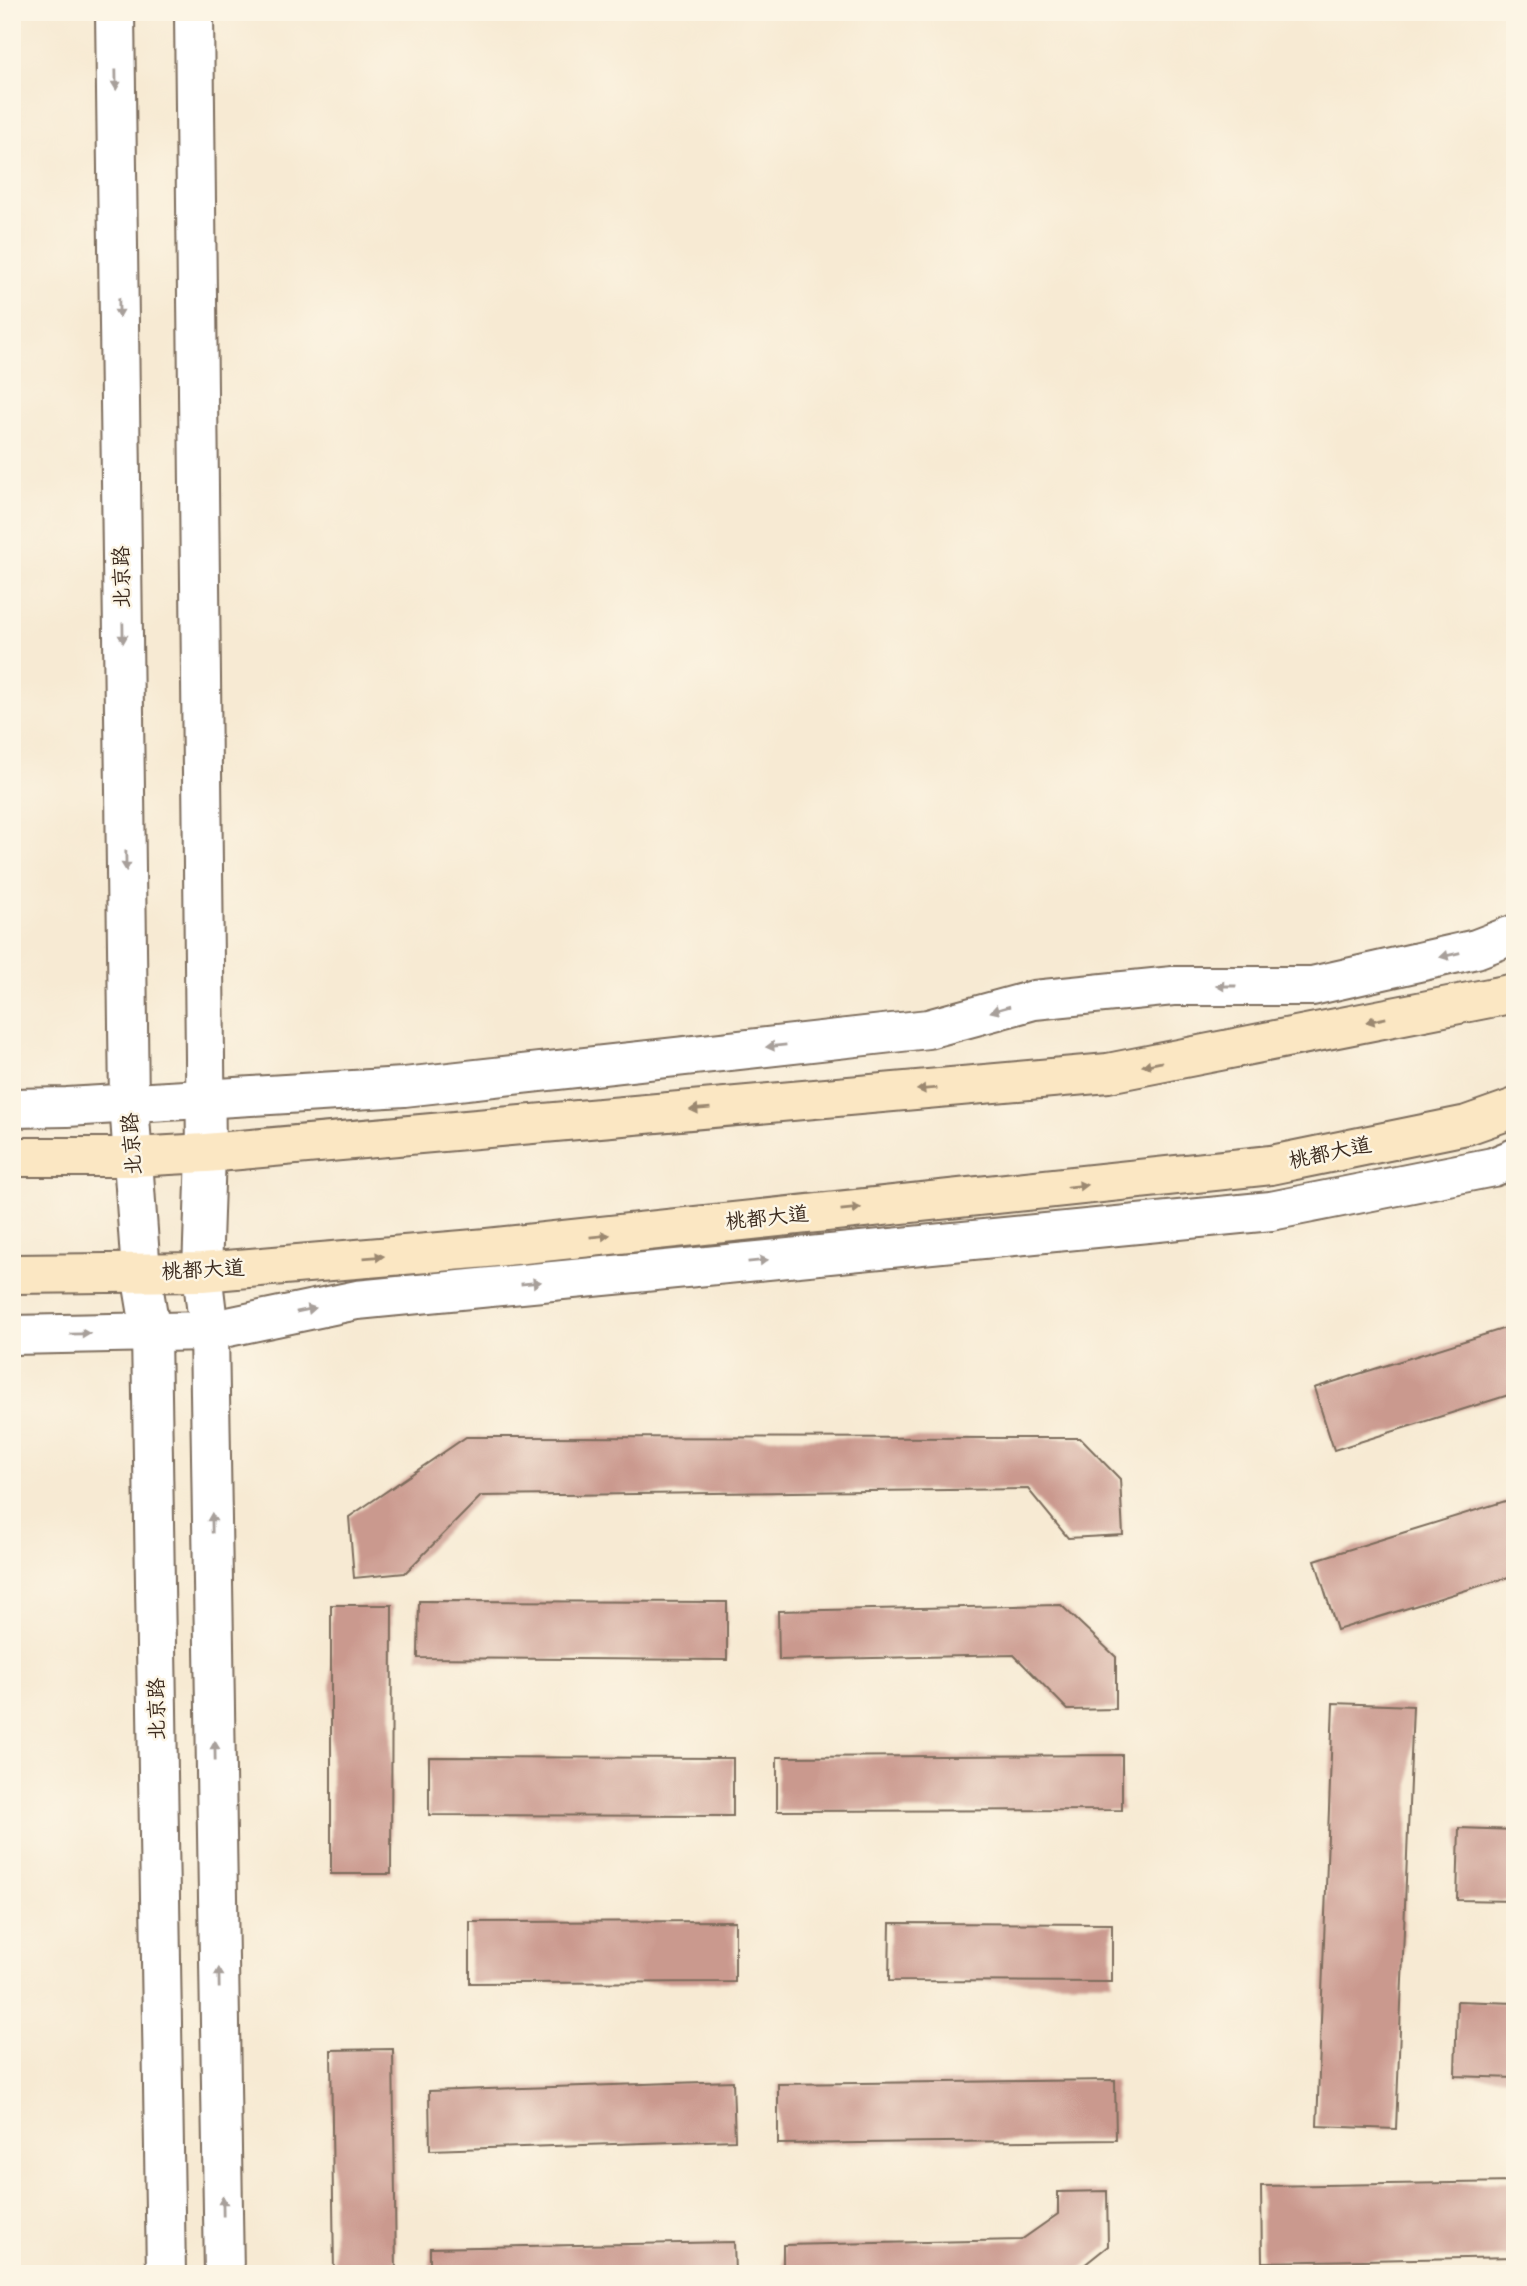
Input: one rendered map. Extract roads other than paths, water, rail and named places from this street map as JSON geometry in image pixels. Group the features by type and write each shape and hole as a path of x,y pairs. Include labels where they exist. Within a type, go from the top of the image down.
{"main road":[{"path":"12,1157 133,1157 206,1153 1108,1073 1515,993"},
{"name":"桃都大道","path":"12,1274 202,1272 487,1248 1271,1165 1467,1125 1515,1108"}],"street":[{"name":"北京路","path":"115,12 129,1103 141,1273 150,1333 166,2274"},
{"path":"194,12 206,1099 202,1272 209,1331 224,2274"},
{"path":"12,1108 404,1087 928,1029 1034,1000 1173,986 1312,986 1476,949 1515,934"},
{"path":"12,1335 209,1331 357,1300 1271,1212 1493,1167 1515,1158"}]}
